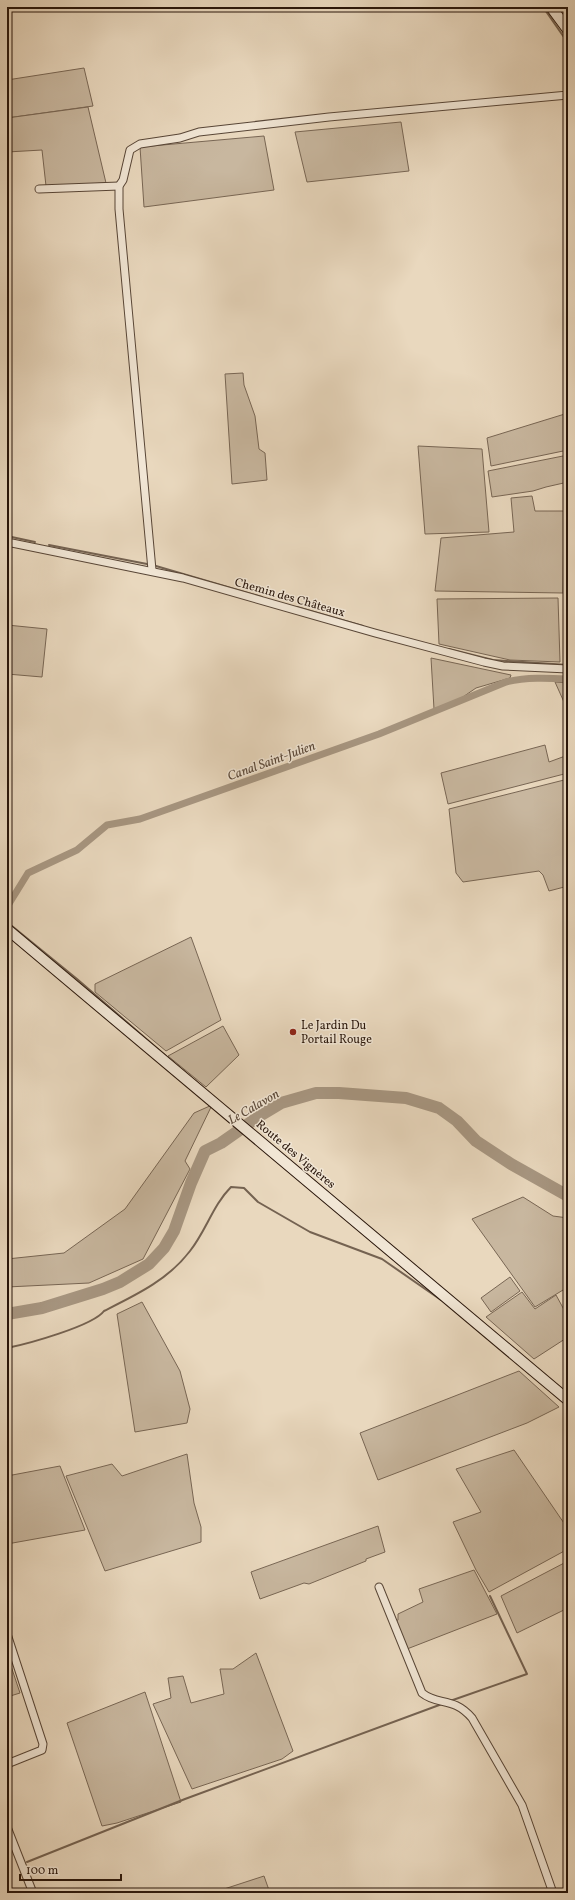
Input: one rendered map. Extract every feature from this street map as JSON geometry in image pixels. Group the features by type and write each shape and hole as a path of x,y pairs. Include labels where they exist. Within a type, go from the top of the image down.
{"street":[{"path":"551,7 568,30"},
{"path":"152,570 119,209 119,186 123,180 130,150 134,146 180,138 199,132 329,117 568,95"},
{"path":"40,189 119,186"},
{"name":"Chemin des Châteaux","path":"7,542 152,570 484,662 503,666 568,669"},
{"name":"Route des Vignères","path":"7,929 226,1111 568,1400"},
{"path":"379,1587 422,1693 428,1698 449,1702 464,1709 472,1718 522,1805 553,1893"},
{"path":"7,1764 35,1754 42,1750 43,1744 8,1638"},
{"path":"7,1827 33,1893"}],"shaded area":[{"path":"84,68 93,106 7,118 7,80"},
{"path":"88,107 106,183 46,186 42,150 7,152 7,118"},
{"path":"401,122 409,171 307,182 295,132"},
{"path":"264,136 274,190 144,207 140,147"},
{"path":"243,373 244,385 255,416 259,449 265,453 267,480 232,484 225,374"},
{"path":"568,413 568,450 491,466 487,438"},
{"path":"418,446 482,449 489,532 425,534"},
{"path":"568,455 568,482 533,491 492,497 488,471"},
{"path":"532,496 535,511 564,511 563,593 435,591 441,538 514,532 511,498"},
{"path":"558,598 560,662 510,660 439,644 437,599"},
{"path":"7,625 47,629 42,677 7,674"},
{"path":"431,658 511,675 510,678 476,688 457,701 434,709"},
{"path":"555,682 568,683 568,711"},
{"path":"545,745 549,762 568,755 568,773 448,804 441,773"},
{"path":"568,779 568,886 549,891 543,875 539,871 463,882 456,873 449,809"},
{"path":"191,937 221,1020 166,1051 95,992 95,984"},
{"path":"223,1026 239,1055 206,1087 168,1056"},
{"path":"212,1105 185,1161 190,1169 143,1259 89,1283 7,1287 7,1259 64,1253 125,1209 194,1113"},
{"path":"523,1197 553,1216 568,1218 568,1287 535,1307 472,1219"},
{"path":"510,1277 520,1291 491,1312 481,1298"},
{"path":"522,1292 535,1309 556,1295 568,1317 568,1337 534,1359 486,1317"},
{"path":"142,1302 180,1371 190,1409 187,1423 135,1432 117,1314"},
{"path":"519,1371 559,1407 527,1423 378,1480 360,1433"},
{"path":"514,1450 568,1529 568,1549 489,1592 476,1570 453,1522 481,1512 456,1469"},
{"path":"187,1454 194,1503 201,1527 201,1542 105,1571 66,1476 112,1464 122,1476"},
{"path":"60,1466 85,1530 7,1544 7,1476"},
{"path":"378,1526 385,1552 309,1584 304,1583 260,1599 251,1572"},
{"path":"568,1561 568,1608 517,1633 501,1596"},
{"path":"474,1570 497,1614 407,1649 396,1621 398,1620 398,1614 423,1602 419,1589"},
{"path":"256,1653 293,1751 282,1759 192,1789 153,1704 171,1698 168,1678 183,1676 191,1703 224,1694 220,1669 233,1669"},
{"path":"7,1666 11,1666 20,1693 7,1697"},
{"path":"145,1692 181,1802 117,1823 102,1826 67,1723"},
{"path":"264,1876 270,1893 219,1893 218,1891"}],"waterway":[{"path":"543,7 568,43"},
{"path":"7,536 35,542"},
{"path":"49,545 147,564"},
{"path":"156,566 262,597"},
{"path":"297,607 363,626"},
{"path":"449,649 493,660 568,665"},
{"name":"Canal Saint-Julien","path":"7,907 28,873 77,850 107,825 140,819 379,734 506,682 545,678 568,679"},
{"path":"7,922 77,979 166,1056"},
{"name":"Le Calavon","path":"7,1314 42,1308 103,1289 120,1282 149,1264 164,1248 174,1231 191,1183 205,1151 221,1143 281,1103 316,1093 339,1093 406,1098 439,1108 457,1121 476,1141 511,1164 568,1196"},
{"path":"7,1348 59,1334 87,1323 104,1311 162,1279 190,1251 201,1235 219,1202 231,1187 244,1188 258,1202 310,1232 382,1259 441,1300"},
{"path":"450,1701 527,1674 490,1596"},
{"path":"27,1862 185,1799 442,1704"}],"place":[{"name":"Le Jardin Du Portail Rouge","path":"293,1032"}]}
